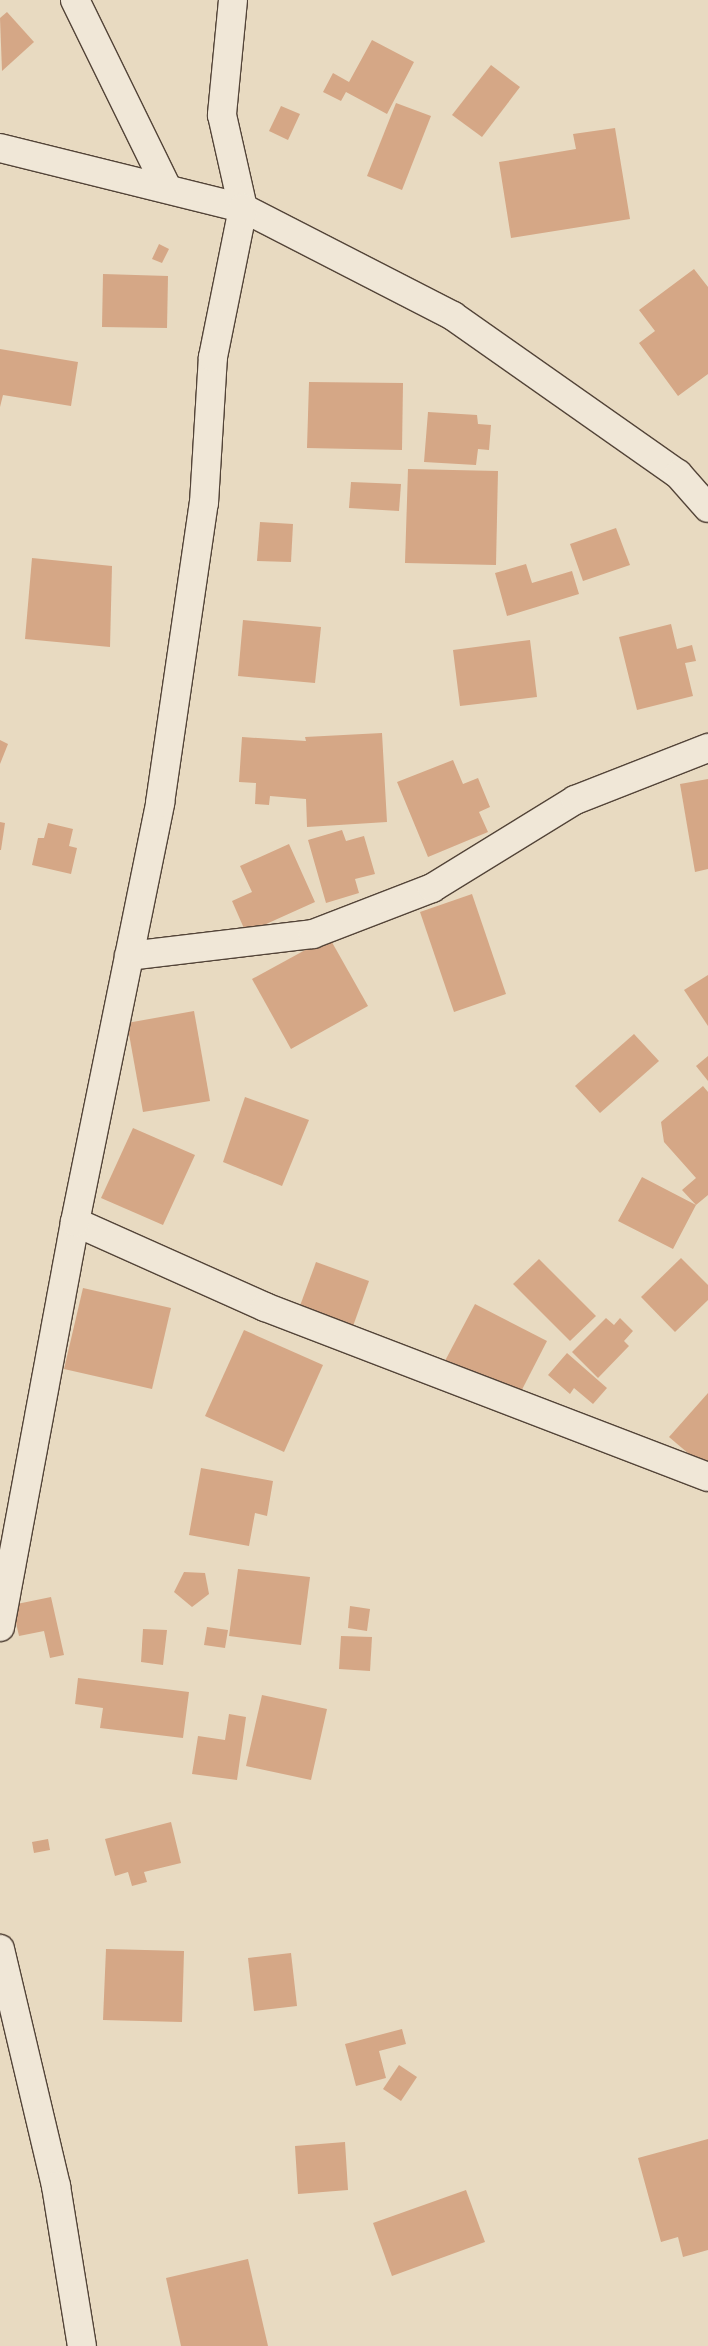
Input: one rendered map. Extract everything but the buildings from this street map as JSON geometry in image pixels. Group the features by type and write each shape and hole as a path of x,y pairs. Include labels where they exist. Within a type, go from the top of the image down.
{"street":[{"path":"75,0 166,186"},
{"path":"0,1627 75,1222 160,803 204,503 213,356 243,208 222,115 233,0"},
{"path":"0,148 166,186 243,208 453,316 678,474 708,508"},
{"path":"129,956 313,934 432,888 575,800 708,748"},
{"path":"75,1222 265,1307 708,1477"},
{"path":"0,1949 56,2186 82,2346"}]}
